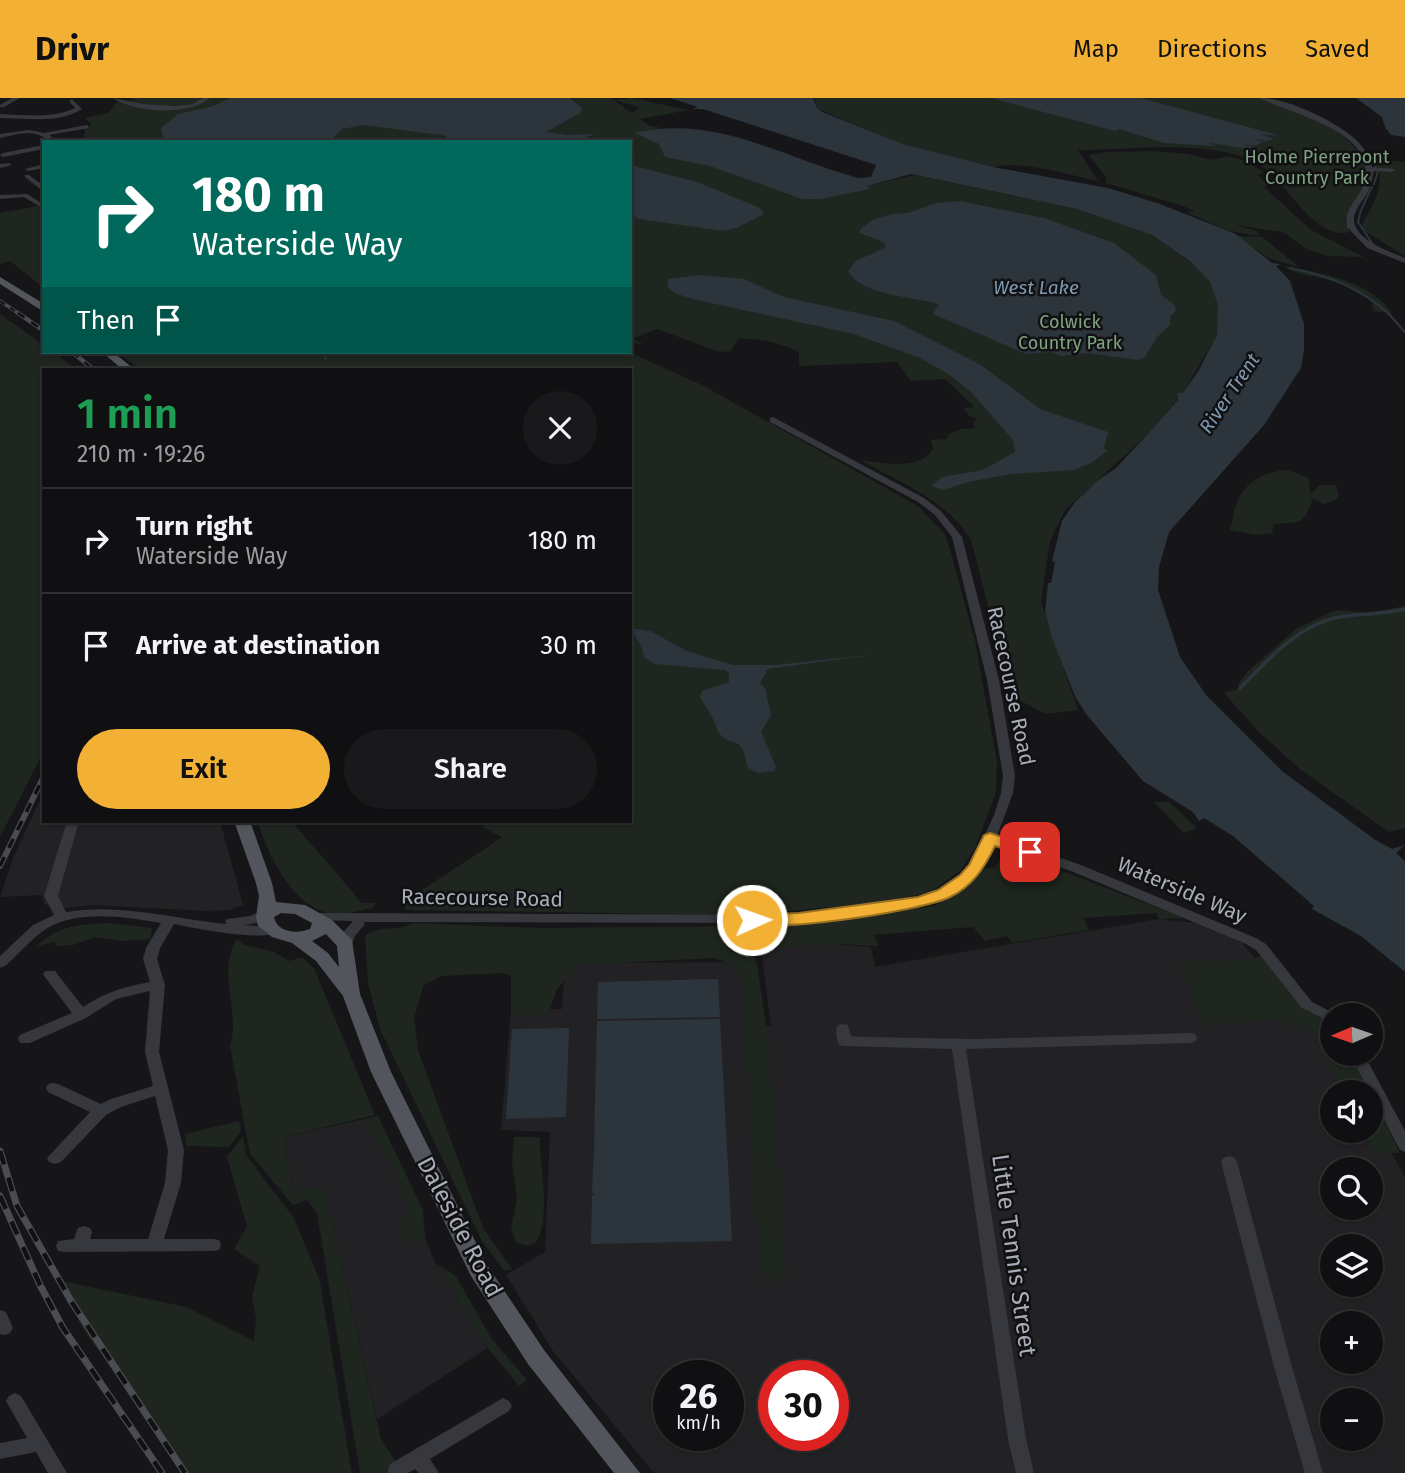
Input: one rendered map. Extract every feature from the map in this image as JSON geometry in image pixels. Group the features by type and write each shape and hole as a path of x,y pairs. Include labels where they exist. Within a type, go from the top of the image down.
{"main road":[{"path":"0,280 42,308"},
{"path":"110,354 128,368"},
{"path":"243,823 263,881 267,912 265,922 274,931 297,938 322,925"},
{"path":"263,881 294,908 346,944"},
{"path":"267,912 279,907 294,908"},
{"name":"Daleside Road","path":"297,938 322,957 351,994"},
{"name":"Daleside Road","path":"346,944 351,994 381,1072 485,1281 536,1357 628,1473"}],"street":[{"path":"2,101 17,98"},
{"path":"116,98 130,104 193,106 206,98"},
{"path":"1263,98 1331,125 1364,152 1371,169 1368,186 1350,214 1350,227 1370,246 1405,261"},
{"path":"0,116 45,117 65,113 79,108 72,101"},
{"path":"0,136 31,131 46,134 84,128"},
{"path":"46,134 53,140"},
{"path":"8,155 42,147"},
{"path":"0,166 9,165"},
{"path":"42,167 28,173 42,189"},
{"path":"1371,169 1392,170"},
{"path":"0,197 16,194 30,196 42,192"},
{"path":"30,196 41,205"},
{"name":"Racecourse Road","path":"322,925 377,918 799,919 904,906 944,893 966,878 976,867 1007,793 1009,776 993,680 957,537 938,513 920,500 773,420"},
{"path":"61,916 51,896 72,823"},
{"name":"Waterside Way","path":"990,838 1076,868 1251,941 1261,947 1307,1005 1320,1012"},
{"path":"0,963 37,929 61,916 99,914 197,922 243,922 267,912"},
{"name":"Racecourse Road","path":"322,925 358,924 377,918"},
{"path":"154,1246 173,1182 176,1150 151,1045 158,985 151,952 170,919"},
{"path":"197,922 218,928 274,931"},
{"path":"346,944 348,935 358,924"},
{"path":"49,981 81,1015"},
{"path":"35,1038 125,991 158,985"},
{"path":"843,1029 844,1041 958,1044 1190,1038"},
{"name":"Little Tennis Street","path":"958,1044 1017,1440 1025,1473"},
{"path":"1363,1066 1405,1146"},
{"path":"55,1158 74,1150 102,1111 116,1103 160,1088"},
{"path":"55,1095 102,1111"},
{"path":"1229,1162 1266,1307 1314,1473"},
{"path":"76,1241 154,1246 189,1253 213,1245"},
{"path":"15,1401 58,1473"},
{"path":"397,1470 424,1466 503,1406"},
{"path":"0,1451 40,1443"}],"shaded area":[{"path":"42,795 42,823 221,823 243,905 229,910 206,911 92,905 58,909 44,904 43,895 0,897 13,858"},
{"path":"1159,919 1196,923 1241,942 1306,1016 1320,1036 1320,1066 1340,1066 1350,1080 1320,1080 1320,1143 1383,1143 1383,1137 1405,1177 1405,1473 654,1473 553,1351 506,1275 545,1252 550,1132 501,1130 511,1010 562,1009 565,963 757,962 765,1026 771,1026 761,948 834,944 871,947 875,967"},
{"path":"378,1116 435,1263 488,1348 377,1419 324,1187 293,1193 284,1137"}],"green space":[{"name":"Colwick Country Park","path":"130,98 611,98 632,113 640,108 615,100 632,98 689,110 640,119 648,125 661,128 655,130 820,197 914,175 1077,209 1152,235 1208,278 1217,297 1219,317 1216,336 1183,393 1178,394 1180,397 1146,436 1065,510 1050,541 1041,602 1078,710 1046,714 1011,696 971,540 961,526 936,503 860,460 910,463 927,456 933,449 931,440 947,439 948,435 961,429 975,428 973,423 977,419 969,416 964,408 974,407 945,379 911,381 897,362 799,366 799,352 777,343 754,339 738,338 731,351 720,352 657,329 632,339 632,140 88,140 82,135 85,134 84,129 92,124 84,118 108,113 118,101 136,100"},
{"name":"Holme Pierrepont Country Park","path":"814,98 1258,98 1309,115 1343,136 1356,148 1364,163 1366,179 1363,190 1345,222 1350,232 1337,232 1312,218 1259,164 1240,156 1195,148 1170,147 1078,150 1098,181 1017,165 993,167 901,144 818,109"},
{"path":"1154,151 1188,154 1211,160 1228,156 1248,162 1264,173 1257,174 1268,185 1264,187 1311,230 1364,257 1328,256 1308,250 1283,232 1234,225 1257,231 1260,236 1229,231 1186,212 1194,211 1183,206 1106,183 1106,177 1089,155"},
{"name":"Holme Pierrepont Country Park","path":"1376,159 1405,162 1405,256 1360,228 1377,195 1380,178"},
{"path":"42,205 42,286 10,261 0,264 0,213"},
{"path":"1237,236 1262,237 1299,267 1270,259"},
{"path":"1286,266 1330,276 1358,286 1371,293 1392,313 1373,311 1372,301 1352,289 1330,280 1301,274 1285,268"},
{"path":"0,314 42,344 42,354 56,354 74,368 42,368 42,755 0,837"},
{"path":"632,353 704,386 918,506 944,533 948,542 975,641 997,762 996,792 976,846 961,870 929,893 887,901 752,915 405,910 406,902 502,837 482,827 487,823 632,823 632,368 139,368 120,354"},
{"path":"1288,470 1309,478 1310,494 1320,485 1336,485 1339,496 1336,500 1324,504 1311,497 1313,502 1304,518 1296,522 1274,524 1272,533 1258,535 1229,530 1243,491 1262,476"},
{"path":"1405,606 1405,828 1389,832 1301,770 1260,733 1224,693 1240,688 1238,684 1248,671 1296,629 1331,612 1339,610 1369,613"},
{"path":"1154,802 1169,802 1197,828 1184,833"},
{"path":"258,823 293,823 362,903 376,903 372,908 348,913 334,914 319,910 295,892 268,850"},
{"path":"1007,855 1033,860 1184,918 1159,919 1157,913 1084,918 1088,930 1012,943 1007,936 985,941 973,927 873,935 879,946 834,944 761,948 756,926 785,926 934,906 968,887 984,869 995,868 1001,857"},
{"path":"111,923 152,928 150,939 122,941 95,937 73,945 56,946 55,942 37,946 62,930 80,925"},
{"path":"413,923 537,928 749,926 770,1057 785,1277 765,1286 758,1244 740,972 715,958 577,965 557,989 548,1015 511,1016 511,976 504,973 441,976 424,985 414,1017 418,1050 483,1228 512,1269 504,1271 482,1241 381,1031 368,984 365,936 378,930"},
{"path":"237,939 244,945 274,952 289,961 302,957 314,968 375,1115 284,1137 293,1193 324,1186 381,1439 403,1473 360,1473 317,1213 307,1200 293,1205 250,1154 230,1046 233,1019 228,978 231,951"},
{"path":"1262,955 1305,1010 1320,1017 1320,1047 1313,1033 1280,1020 1202,1025 1180,961 1250,960"},
{"path":"1330,1066 1358,1066 1365,1080 1337,1080"},
{"path":"378,1116 423,1210 425,1237 417,1242 403,1241 401,1219 408,1216 401,1185 365,1119"},
{"path":"1383,1118 1400,1153 1374,1154 1368,1143 1383,1143"},
{"path":"239,1121 241,1131 229,1147 186,1146 185,1134"},
{"path":"243,1136 246,1155 294,1218 320,1281 352,1473 189,1473 85,1332 57,1280 186,1307 254,1341 256,1318 252,1297 260,1266 234,1249 247,1226 227,1157"},
{"path":"514,1137 540,1137 543,1224 538,1238 530,1245 516,1242 511,1229 517,1197 512,1163"},
{"path":"435,1263 456,1276 491,1338 527,1380 519,1386 488,1348"}],"water":[{"path":"231,98 570,98 581,107 582,112 546,132 567,135 595,134 587,137 587,140 444,140 447,136 364,125 342,129 332,140 164,140 161,128 178,114 210,107"},
{"name":"River Trent","path":"670,98 813,98 822,112 903,144 993,167 1108,188 1160,204 1236,234 1272,263 1281,264 1276,266 1290,281 1304,324 1301,368 1264,425 1169,532 1159,567 1158,590 1180,657 1206,695 1282,771 1374,839 1392,849 1405,845 1396,853 1405,861 1405,972 1361,936 1312,909 1314,906 1233,836 1204,818 1199,821 1193,812 1143,781 1086,714 1075,696 1052,638 1045,612 1048,583 1051,583 1055,562 1052,561 1062,521 1075,502 1097,481 1116,468 1146,436 1178,400 1178,393 1183,393 1199,370 1217,334 1218,305 1210,282 1191,262 1152,235 1077,209 911,174 867,186 870,189 820,199 802,199 710,166 665,157 659,144 634,133 693,129 721,133 858,178 871,177 876,165 703,109 692,109 698,107"},
{"path":"991,98 1141,98 1281,136 1260,134 1274,139 1267,141 1251,138 1264,142 1254,146 1238,143 1253,147 1248,149 1211,143 1216,146 1164,143 1119,129 1115,131"},
{"path":"1356,98 1405,98 1405,137 1391,135 1382,117"},
{"path":"632,166 697,182 760,208 764,214 736,228 723,231 639,219 632,215"},
{"name":"West Lake","path":"960,201 1044,218 1114,243 1156,275 1161,295 1174,304 1176,310 1170,317 1170,325 1158,336 1144,358 1138,360 1088,353 1061,356 1051,352 1026,354 933,314 939,304 875,290 854,279 848,271 856,261 886,247 883,242 860,233 860,229 873,220 891,214 908,213 936,203"},
{"path":"700,275 744,279 784,297 894,321 981,365 1040,409 1108,432 1104,448 1107,451 1091,463 1074,470 1011,474 943,490 931,486 942,477 983,470 1015,452 1013,440 972,393 950,375 920,358 854,334 692,299 675,293 668,287 668,279"},
{"path":"632,628 650,631 687,651 733,665 775,665 879,654 768,669 760,683 765,688 771,715 761,732 776,767 774,771 758,773 748,768 739,744 721,736 700,697 702,691 729,682 726,670 654,664 644,657"},
{"path":"718,979 720,1017 597,1019 598,982"},
{"path":"720,1019 732,1241 591,1244 592,1196 595,1194 592,1193 596,1148 597,1021"},
{"path":"569,1028 566,1117 506,1119 512,1029"}],"waterway":[{"path":"1374,158 1376,167"},
{"path":"1374,184 1378,171"},
{"path":"1372,187 1358,222 1372,243"},
{"path":"1290,268 1343,284 1367,297 1389,314"},
{"path":"1389,314 1405,332"},
{"path":"325,354 326,359"},
{"path":"1240,688 1283,646 1321,622 1344,616 1405,609"}],"railway":[{"path":"0,301 18,313"},
{"path":"18,313 42,330"},
{"path":"74,354 92,368"},
{"path":"0,866 42,780"},
{"path":"0,1151 17,1206 71,1301 185,1473"},
{"path":"0,1196 40,1285 63,1328 162,1473"}],"route":[{"path":"752,920 799,919 923,902 944,893 966,878 976,867 990,838 1030,852"}]}
